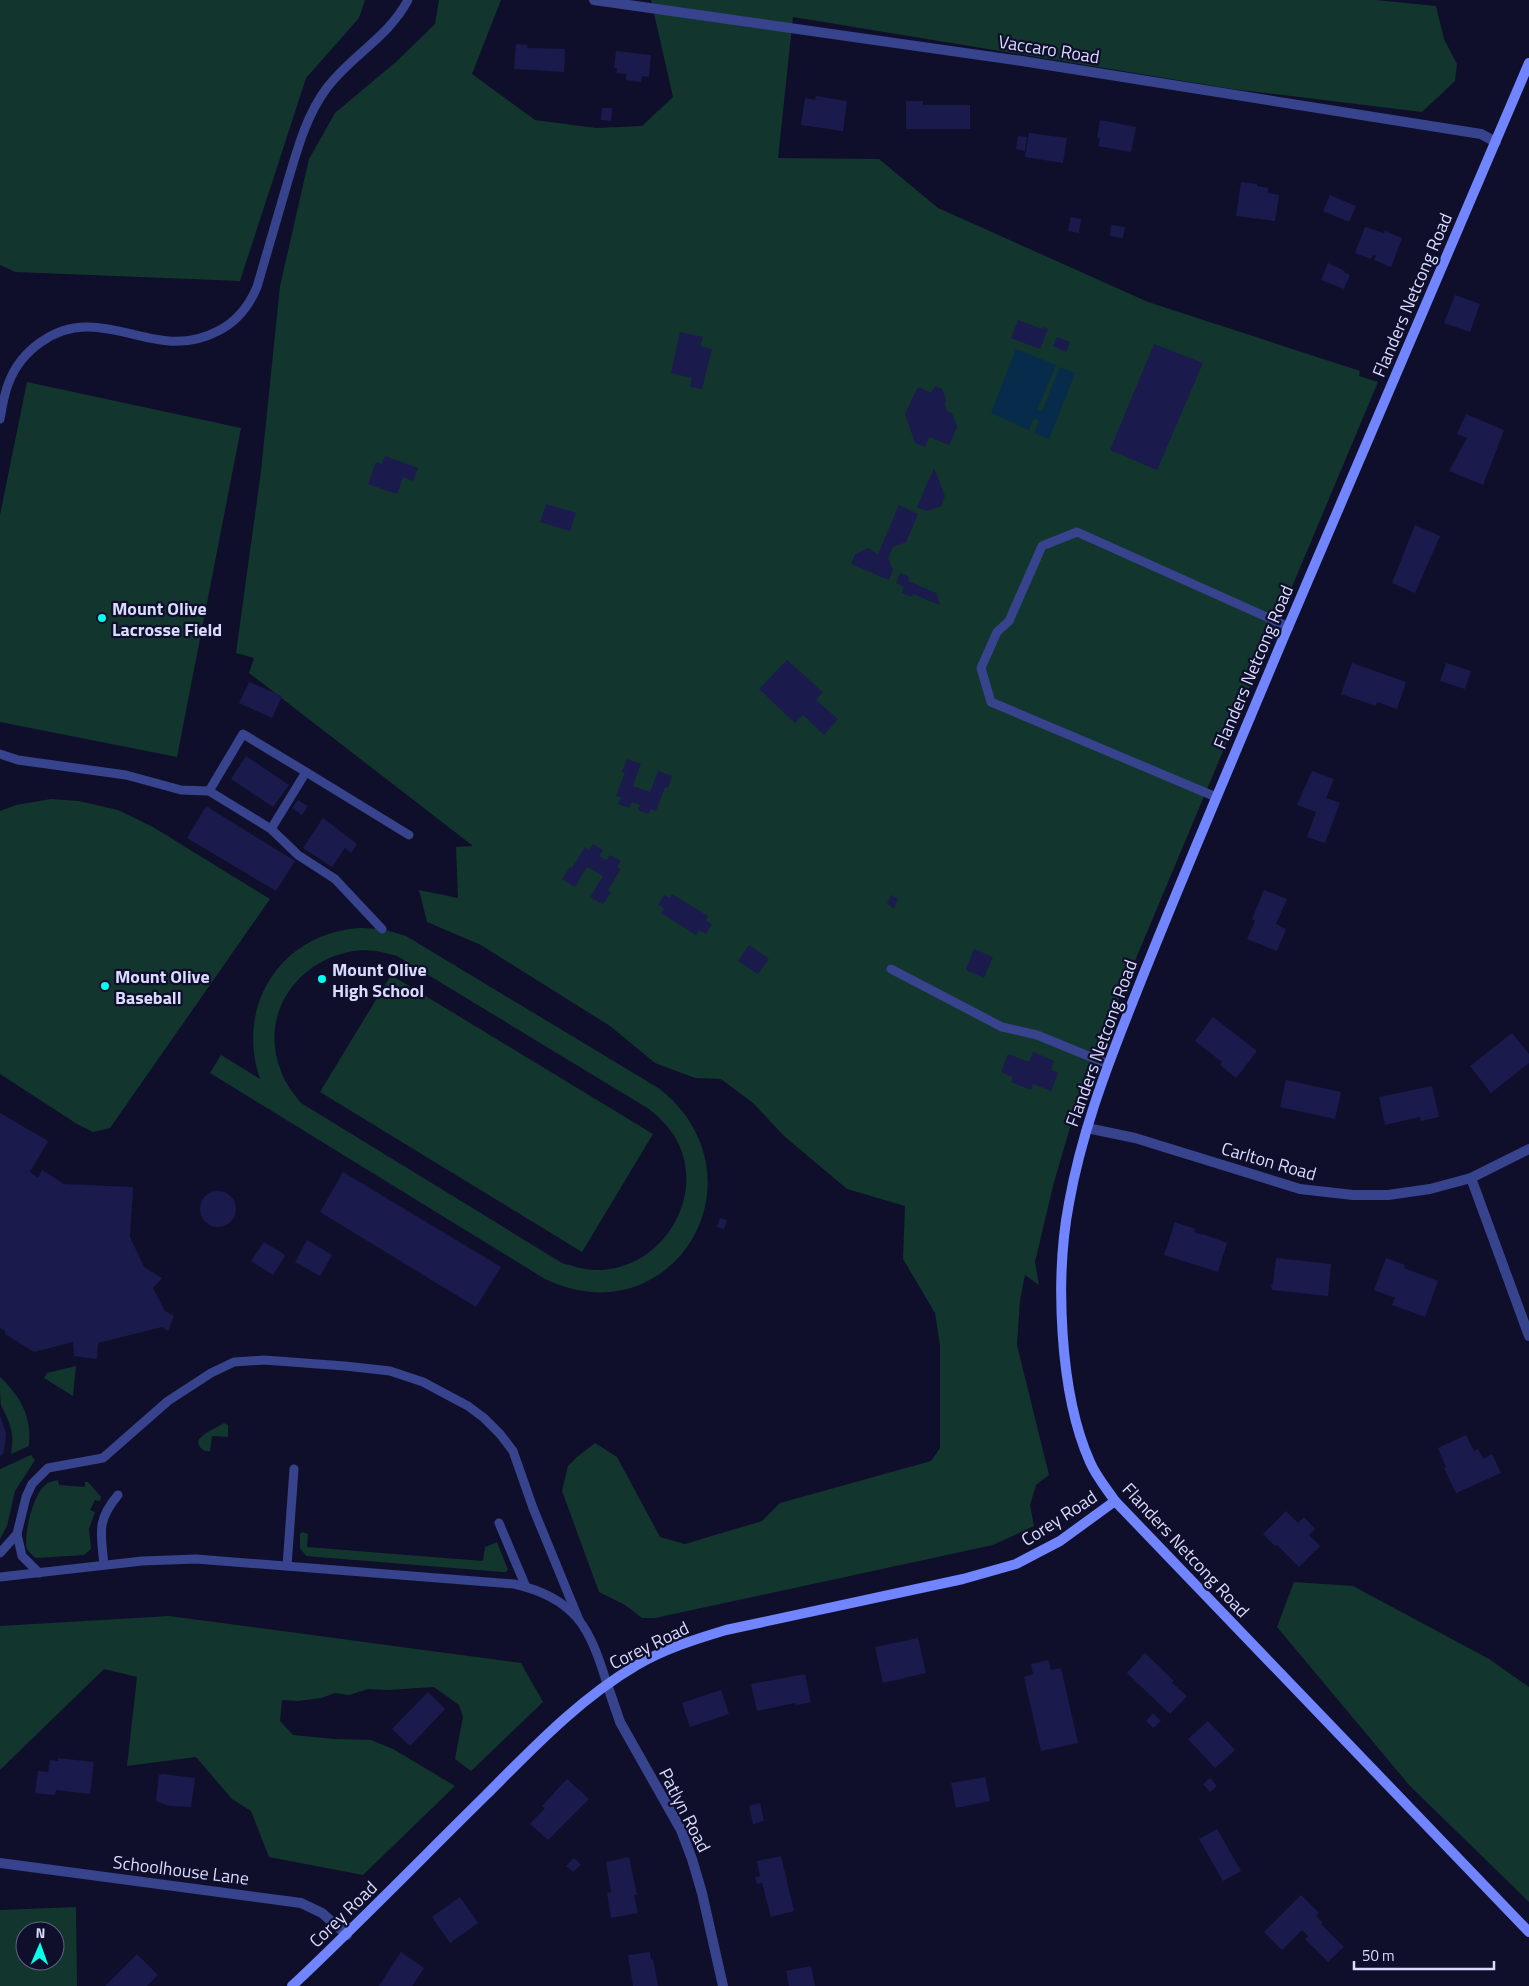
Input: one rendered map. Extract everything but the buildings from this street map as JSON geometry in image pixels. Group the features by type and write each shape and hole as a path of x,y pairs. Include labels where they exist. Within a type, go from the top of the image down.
{"main road":[{"name":"Flanders Netcong Road","path":"1529,63 1148,960 1108,1064 1078,1157 1065,1225 1062,1272 1062,1316 1068,1374 1080,1432 1093,1468 1115,1501 1529,1932"},
{"name":"Corey Road","path":"292,1986 347,1935 553,1729 607,1684 639,1664 663,1653 726,1630 963,1579 1016,1564 1060,1542 1115,1501"}],"street":[{"name":"Vaccaro Road","path":"594,0 1112,75 1481,134 1496,142"},
{"name":"Carlton Road","path":"1086,1128 1135,1138 1300,1189 1327,1193 1388,1195 1430,1189 1471,1178 1529,1149"},
{"path":"1471,1178 1529,1336"},
{"name":"Patlyn Road","path":"607,1684 620,1722 680,1830 692,1859 702,1893 723,1986"},
{"name":"Schoolhouse Lane","path":"0,1863 301,1903 322,1913 347,1935"}],"lane":[{"path":"0,419 12,374 36,345 54,335 67,330 87,327 163,341 189,342 220,330 238,317 248,305 257,287 298,145 310,114 327,88 380,38 396,20 408,0"},
{"path":"1216,797 991,702 981,668 997,632 1009,621 1042,546 1077,532 1288,627"},
{"path":"209,791 244,734 409,835"},
{"path":"0,754 18,760 126,774 181,790 209,791 271,829 298,854 335,879 382,929"},
{"path":"271,829 306,772"},
{"path":"891,969 1002,1027 1037,1035 1108,1064"},
{"path":"39,1573 22,1556 17,1534 22,1511 32,1484 48,1468 103,1458 168,1401 222,1366 246,1360 264,1360 390,1371 422,1382 468,1406 484,1418 513,1451 533,1508 579,1620 595,1647 607,1684"},
{"path":"287,1566 294,1469"},
{"path":"104,1565 101,1523 109,1506 118,1495"},
{"path":"498,1523 526,1587"},
{"path":"0,1553 17,1534"},
{"path":"0,1577 142,1561 196,1559 495,1582 526,1587 553,1598 579,1620"}],"green space":[{"path":"0,0 365,0 359,18 306,78 240,281 15,272 0,265"},
{"path":"439,0 501,0 472,74 535,120 596,128 642,126 673,97 651,0 1376,0 1436,6 1444,39 1457,64 1455,81 1422,112 1232,89 793,17 778,158 879,159 938,208 1148,302 1360,371 1359,376 1378,382 1082,1087 1054,1182 1035,1262 1039,1285 1025,1275 1020,1300 1017,1345 1049,1475 1036,1485 1030,1505 1034,1526 993,1545 655,1618 642,1618 625,1605 599,1592 562,1491 568,1466 595,1443 617,1457 660,1537 685,1544 762,1521 780,1503 931,1461 940,1448 940,1345 935,1313 903,1259 905,1206 847,1189 784,1136 753,1103 721,1079 695,1078 655,1063 610,1026 481,945 427,922 419,890 458,898 456,847 473,846 249,673 254,658 236,653 261,471 280,286 309,159 335,113 397,61 435,24"},
{"name":"Mount Olive Lacrosse Field","path":"27,382 241,428 177,757 0,722 0,515"},
{"name":"Mount Olive Baseball","path":"51,799 79,801 118,810 153,827 270,899 110,1128 93,1132 77,1124 0,1074 0,811 16,805"},
{"path":"360,928 382,929 406,936 660,1089 692,1125 706,1165 705,1204 691,1240 666,1269 632,1288 591,1292 545,1279 210,1073 221,1055 260,1079 254,1051 254,1025 260,1000 271,978 287,958 308,943 332,933","holes":["363,950 397,956 649,1109 663,1122 675,1137 684,1159 686,1182 682,1205 673,1226 659,1244 641,1258 620,1267 592,1270 562,1263 301,1103 285,1080 275,1049 275,1027 280,1007 290,990 304,974 321,962 341,954"]},
{"path":"391,975 653,1134 582,1252 320,1092"},
{"path":"76,1366 73,1396 44,1378 47,1373"},
{"path":"0,1377 14,1392 24,1408 29,1426 29,1446 11,1454 12,1434 1,1405"},
{"path":"224,1423 228,1425 228,1437 212,1436 210,1451 201,1448 198,1443 199,1439"},
{"path":"31,1455 35,1460 15,1491 7,1526 0,1539 0,1469"},
{"path":"58,1480 59,1485 85,1487 85,1482 88,1482 101,1497 100,1501 95,1500 90,1510 95,1512 89,1529 91,1549 84,1555 36,1558 27,1549 26,1543 30,1516 40,1491 47,1484"},
{"path":"302,1532 308,1534 307,1547 483,1561 485,1547 497,1542 508,1570 502,1572 306,1556 300,1548 300,1534"},
{"path":"1294,1582 1353,1586 1489,1659 1529,1687 1529,1902 1410,1786 1277,1627"},
{"path":"169,1616 521,1663 543,1702 471,1771 455,1759 463,1717 459,1705 434,1687 388,1690 368,1689 349,1695 335,1693 321,1698 298,1701 282,1700 280,1721 293,1735 371,1740 393,1749 455,1786 363,1875 269,1857 251,1811 232,1799 196,1757 127,1766 137,1677 104,1669 0,1770 0,1626"},
{"path":"76,1907 77,1986 0,1986 0,1910"}],"water":[{"path":"1016,349 1056,365 1037,410 1042,411 1060,367 1075,373 1049,439 1034,433 1039,421 1034,418 1029,430 991,413"}],"place":[{"name":"Mount Olive Lacrosse Field","path":"102,618"},
{"name":"Mount Olive High School","path":"322,979"},
{"name":"Mount Olive Baseball","path":"105,986"}]}
